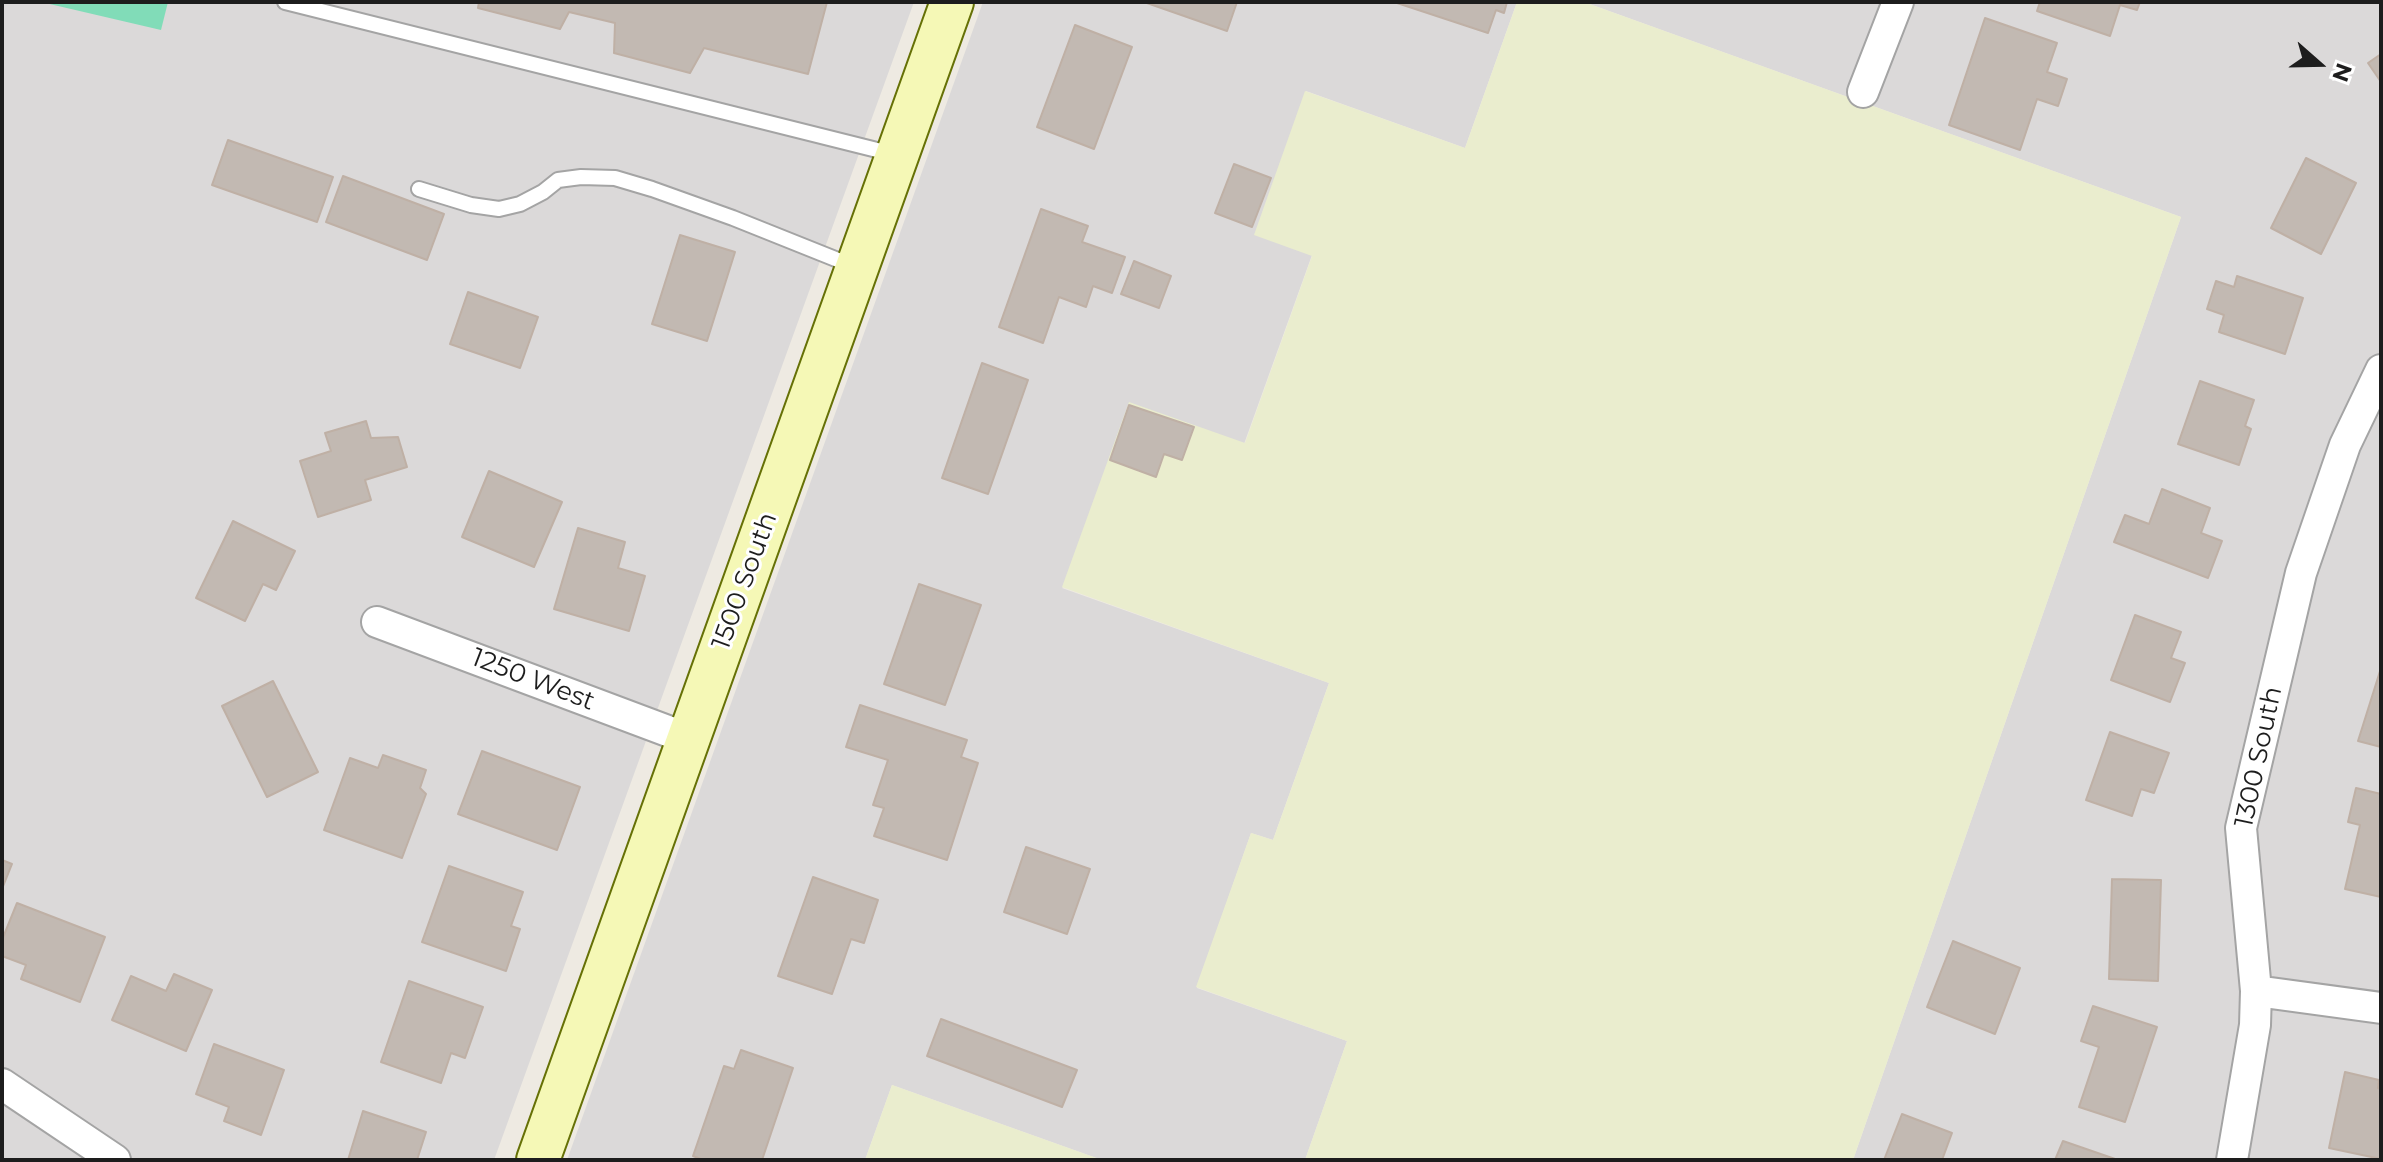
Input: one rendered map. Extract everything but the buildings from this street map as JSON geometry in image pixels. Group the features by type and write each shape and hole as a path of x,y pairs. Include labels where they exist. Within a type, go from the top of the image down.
{"street":[{"name":"1500 South","path":"538,1160 952,2"},
{"path":"1863,92 1898,2"},
{"name":"1300 South","path":"2232,1160 2255,1025 2256,991 2241,828 2301,573 2345,445 2381,370"},
{"name":"1250 West","path":"377,622 689,739"},
{"path":"2256,991 2381,1008"},
{"path":"2,1084 115,1160"}],"lane":[{"path":"285,2 898,155"},
{"path":"419,189 471,205 499,209 520,204 558,180 615,178 733,218 857,268"}],"shaded area":[{"path":"2,2 914,2 494,1160 2,1160"},
{"path":"983,2 1517,2 1465,148 1306,91 1312,255 1244,444 1062,588 1329,683 1273,840 1251,833 1197,988 1347,1041 1305,1160 1102,1160 892,1085 865,1160 567,1160"},
{"path":"1584,2 2381,2 2381,1160 1853,1160 2181,217"}],"green space":[{"path":"41,2 168,2 161,30"},
{"path":"1517,2 1584,2 2181,217 1853,1160 1305,1160 1347,1041 1196,987 1251,833 1273,840 1329,683 1062,587 1129,402 1245,443 1312,256 1254,235 1305,91 1465,148"},
{"path":"892,1085 1102,1160 865,1160"}]}
